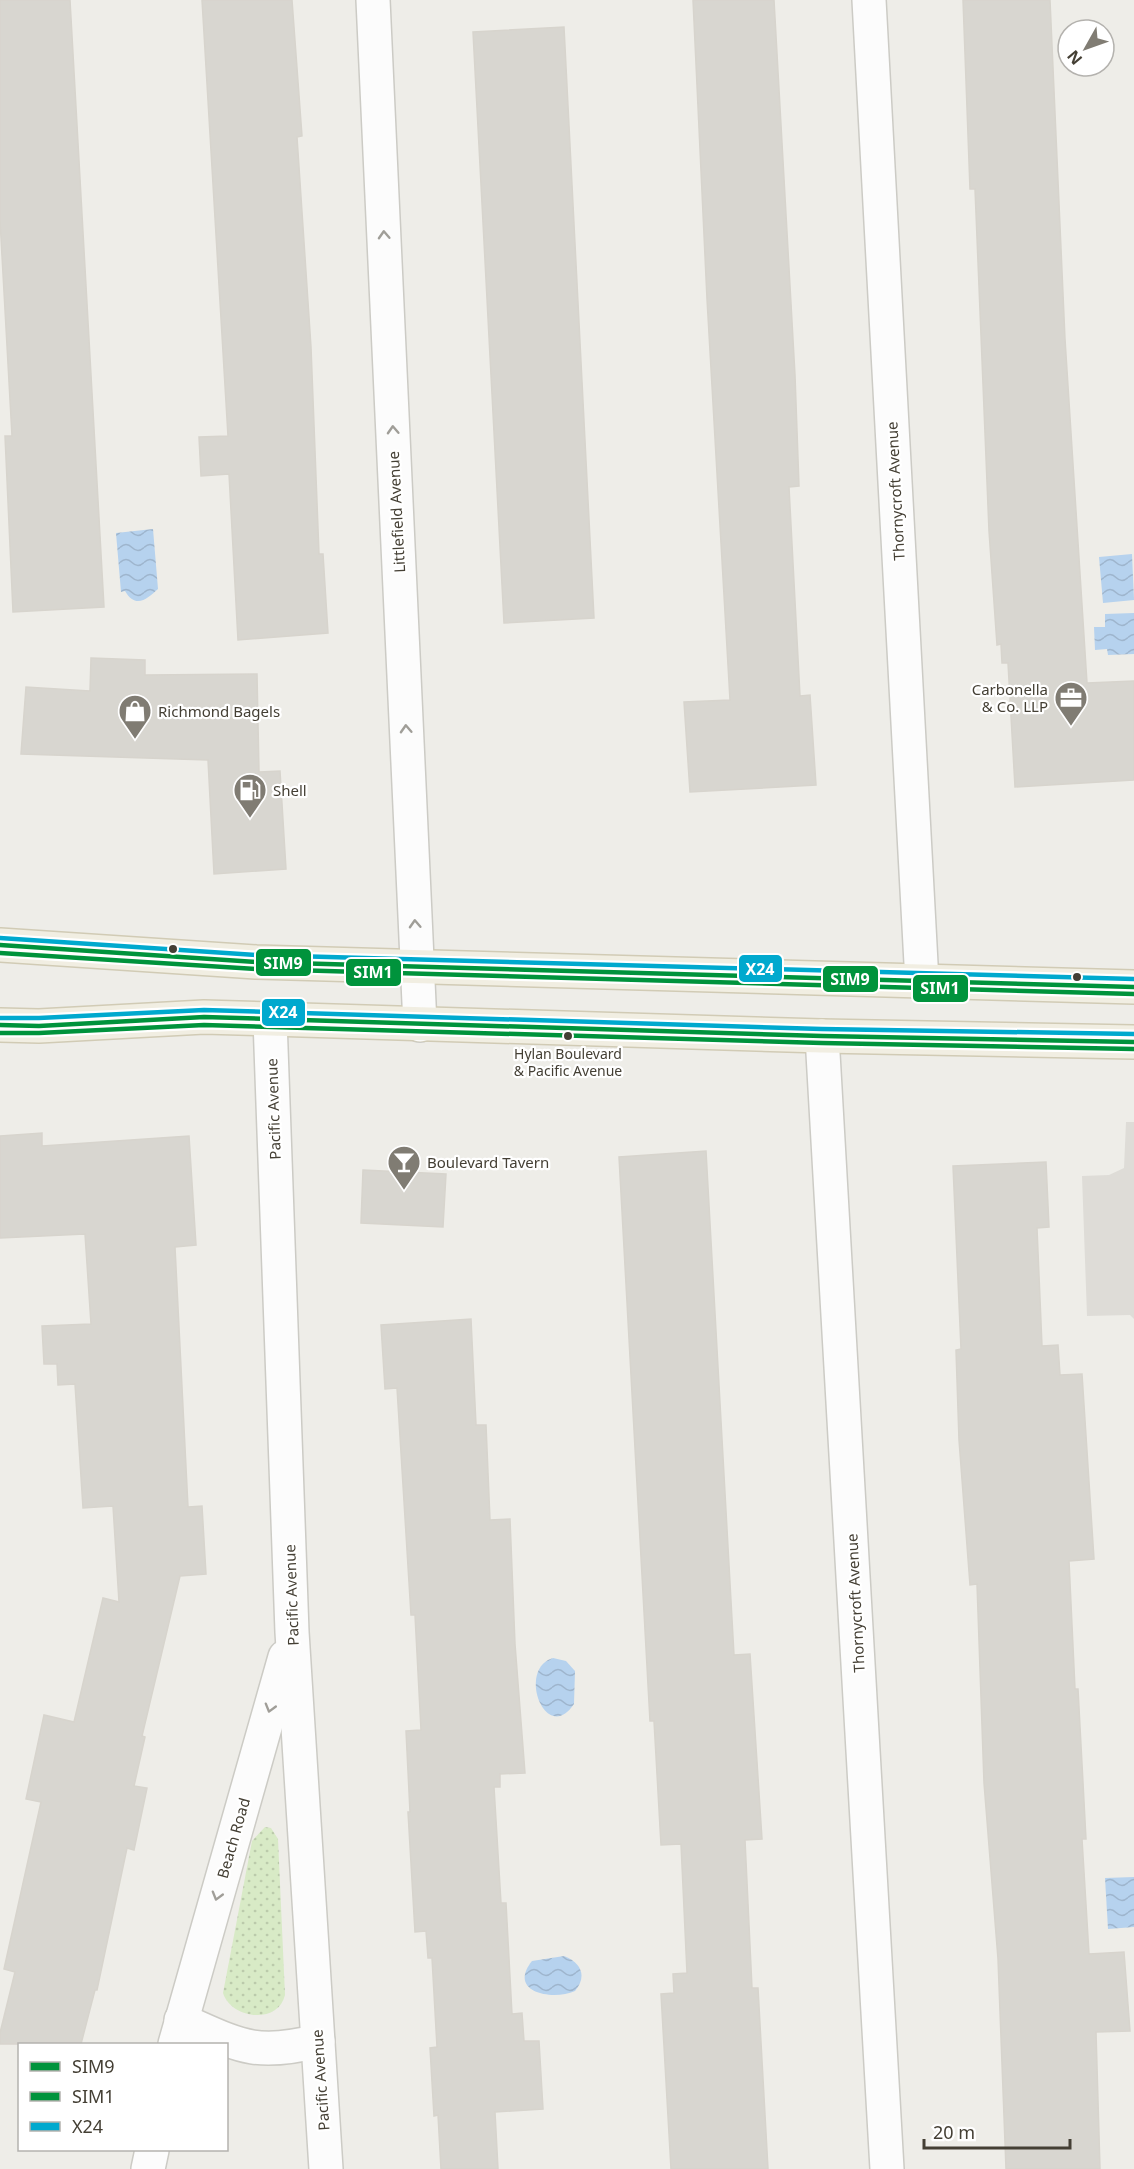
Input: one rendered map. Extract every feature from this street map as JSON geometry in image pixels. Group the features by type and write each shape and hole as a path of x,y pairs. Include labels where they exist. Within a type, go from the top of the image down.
{"main road":[{"path":"0,945 256,962 417,968 1134,987"},
{"path":"0,1025 39,1026 204,1017 822,1036 1134,1042"}],"street":[{"name":"Littlefield Avenue","path":"373,0 420,1025"},
{"name":"Thornycroft Avenue","path":"869,0 922,982"},
{"name":"Pacific Avenue","path":"270,1020 292,1632 326,2169"},
{"name":"Thornycroft Avenue","path":"822,1036 887,2169"},
{"name":"Beach Road","path":"178,2032 292,1632"},
{"path":"178,2032 259,2049 284,2049 318,2041"},
{"path":"148,2169 152,2151"}],"green space":[{"path":"265,1827 271,1828 278,1839 285,1995 281,2005 273,2011 254,2015 235,2008 223,1993 252,1841"}],"shaded area":[{"path":"1126,1122 1134,1122 1134,1319 1130,1315 1087,1316 1082,1176 1109,1175 1124,1168"}],"water":[{"path":"153,529 158,589 146,599 133,600 125,591 121,592 116,533"},
{"path":"1132,554 1134,600 1103,603 1099,557"},
{"path":"1134,613 1134,654 1108,655 1107,649 1095,650 1094,627 1105,627 1105,614"},
{"path":"553,1658 566,1661 575,1671 574,1704 564,1715 554,1716 545,1711 539,1701 536,1688 537,1676 542,1665"},
{"path":"1134,1877 1134,1927 1108,1929 1105,1878"},
{"path":"564,1956 575,1962 581,1971 581,1981 575,1991 555,1995 535,1991 529,1987 525,1980 526,1972 532,1961"}],"building":[{"path":"0,0 70,0 104,607 13,612 5,436 12,436 0,220"},
{"path":"202,0 292,0 302,136 297,137 311,347 319,554 323,554 328,633 238,640 229,474 201,476 199,437 228,436"},
{"path":"693,0 774,0 795,375 799,486 789,487 800,696 810,695 816,785 690,792 684,702 730,700 707,299"},
{"path":"963,0 1050,0 1065,339 1087,683 1134,681 1134,780 1015,787 1008,663 1002,663 1001,644 997,645 989,531 975,189 970,189"},
{"path":"564,27 594,618 504,623 473,32"},
{"path":"91,658 145,660 145,675 257,674 259,772 280,771 286,869 214,874 208,760 21,754 26,687 90,691"},
{"path":"42,1133 42,1146 189,1136 196,1245 175,1247 188,1507 202,1506 206,1574 180,1576 142,1736 145,1737 134,1786 147,1788 134,1850 127,1848 97,1990 95,1990 81,2043 0,2044 0,2033 15,1972 4,1969 41,1802 26,1799 44,1715 74,1722 103,1598 119,1602 113,1506 83,1508 75,1384 58,1385 57,1364 44,1364 42,1326 91,1324 85,1234 0,1238 0,1136"},
{"path":"706,1151 734,1655 750,1654 762,1839 745,1840 752,1988 758,1988 768,2169 671,2169 661,1994 674,1993 673,1974 687,1973 681,1844 661,1845 654,1721 650,1721 619,1157"},
{"path":"1046,1162 1049,1227 1037,1228 1042,1346 1058,1345 1060,1375 1082,1374 1094,1559 1069,1561 1075,1689 1078,1689 1086,1839 1082,1839 1089,1954 1124,1952 1130,2031 1096,2032 1100,2169 1006,2169 998,1959 984,1783 977,1584 970,1585 959,1440 956,1350 961,1349 953,1166"},
{"path":"363,1170 446,1174 443,1227 361,1223"},
{"path":"471,1319 476,1425 486,1425 490,1520 510,1519 515,1644 525,1773 500,1774 500,1787 494,1787 501,1903 506,1903 512,2014 522,2013 524,2041 539,2041 543,2109 495,2112 498,2169 441,2169 438,2115 434,2116 430,2048 437,2047 432,1958 428,1958 426,1931 415,1932 408,1812 410,1812 406,1731 421,1730 415,1615 411,1615 397,1388 385,1389 381,1325"}],"transit line":[{"name":"X24","path":"0,938 256,955 1134,979"},
{"name":"SIM9","path":"0,945 256,962 1134,987"},
{"name":"SIM1","path":"0,953 256,969 1134,994"},
{"name":"X24","path":"0,1018 204,1010 822,1029 1134,1034"},
{"name":"SIM9","path":"0,1025 39,1026 204,1017 822,1036 1134,1042"},
{"name":"SIM1","path":"0,1033 204,1025 822,1043 1134,1049"}],"place":[{"name":"Carbonella & Co. LLP","path":"1071,727"},
{"name":"Richmond Bagels","path":"135,740"},
{"name":"Shell","path":"250,819"},
{"name":"Hylan Boulevard & Pacific Avenue","path":"568,1036"},
{"name":"Boulevard Tavern","path":"404,1191"}]}
